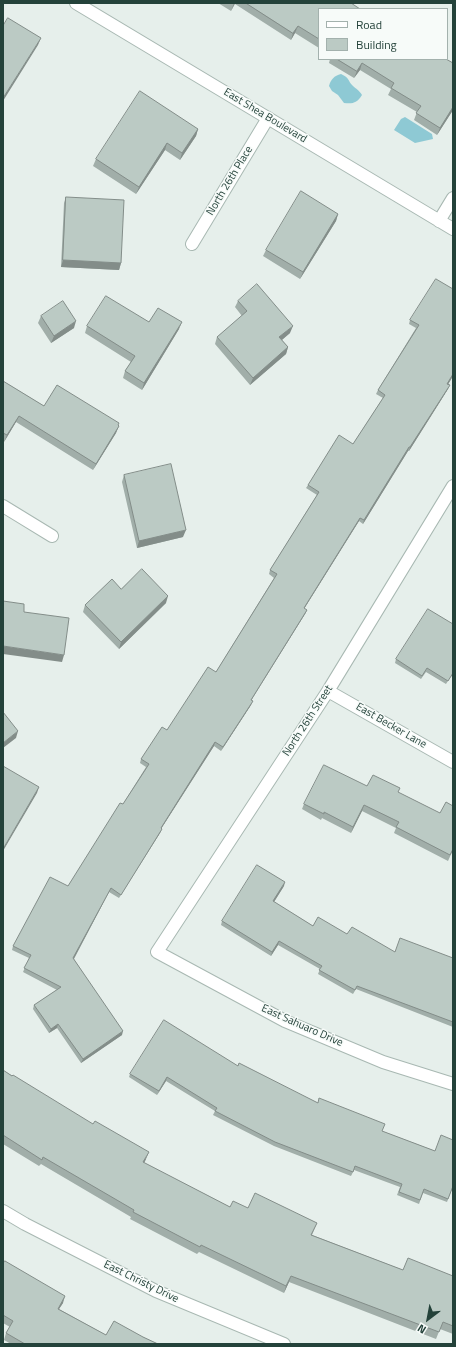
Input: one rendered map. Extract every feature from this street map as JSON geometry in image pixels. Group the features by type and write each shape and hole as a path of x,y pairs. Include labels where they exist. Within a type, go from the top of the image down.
{"street":[{"name":"East Shea Boulevard","path":"76,3 453,229"},
{"name":"North 26th Place","path":"192,244 268,118"},
{"path":"439,221 453,198"},
{"name":"North 26th Street","path":"157,952 328,691 453,486"},
{"path":"3,506 52,536"},
{"name":"East Becker Lane","path":"328,691 453,762"},
{"name":"East Sahuaro Drive","path":"157,952 285,1021 383,1062 453,1084"},
{"name":"East Christy Drive","path":"3,1211 25,1224 156,1291 284,1344"}],"water":[{"path":"341,74 347,78 362,95 358,100 350,103 344,103 338,95 332,91 329,86 331,81 333,78"},
{"path":"405,117 432,134 433,139 415,143 394,130 401,119"}],"building":[{"path":"246,3 351,3 358,8 318,8 318,38 298,26 293,33"},
{"path":"8,18 41,38 3,98 3,26"},
{"path":"339,60 448,60 453,63 453,107 440,128 416,113 421,106 391,88 394,83 362,63 357,71"},
{"path":"140,91 198,129 182,153 167,143 139,187 96,159"},
{"path":"301,191 338,214 303,272 266,250"},
{"path":"66,197 124,200 121,263 63,260"},
{"path":"436,279 453,289 453,374 447,384 450,385 409,447 364,520 360,518 304,608 307,610 251,700 253,701 223,747 215,742 121,895 111,888 73,958 123,1031 83,1059 58,1024 51,1029 34,1005 61,987 24,968 31,955 13,946 50,877 68,886 120,803 123,804 149,764 141,759 162,727 167,730 208,667 216,672 277,574 270,570 319,492 308,485 339,435 353,444 385,395 378,390 419,325 410,320"},
{"path":"257,284 293,326 279,337 288,347 253,378 217,337 247,311 238,301"},
{"path":"106,296 149,322 158,308 182,322 144,383 125,371 135,356 87,326"},
{"path":"63,301 76,321 54,336 41,316"},
{"path":"3,381 44,406 57,385 119,423 119,426 96,464 19,416 7,435 3,433"},
{"path":"171,464 186,530 139,541 124,475"},
{"path":"142,569 168,596 121,642 85,605 112,579 121,589"},
{"path":"3,601 24,604 24,612 69,618 64,655 3,646"},
{"path":"428,609 453,624 453,673 448,681 427,668 422,676 396,659"},
{"path":"3,712 18,731 3,743"},
{"path":"324,765 367,786 373,775 400,788 398,792 440,813 446,802 453,806 453,849 450,855 396,827 399,822 364,805 353,827 324,812 324,814 304,804"},
{"path":"3,766 39,787 3,849"},
{"path":"257,865 285,882 273,901 313,926 318,917 347,934 352,927 395,952 400,938 453,958 453,1022 357,986 355,990 319,970 322,966 279,941 272,952 222,921"},
{"path":"164,1020 238,1066 239,1063 318,1103 319,1098 385,1124 382,1131 435,1151 441,1135 453,1140 453,1186 448,1199 424,1189 420,1200 399,1192 402,1184 355,1166 353,1172 275,1142 215,1111 217,1108 167,1077 159,1091 130,1074"},
{"path":"3,1070 93,1124 95,1121 149,1152 143,1162 230,1207 233,1201 248,1208 255,1193 317,1223 311,1235 403,1270 408,1258 453,1276 453,1326 443,1322 439,1332 291,1276 286,1286 201,1245 200,1247 133,1212 134,1210 43,1157 42,1160 3,1135"},
{"path":"5,1261 65,1296 58,1309 106,1335 114,1321 158,1344 25,1344 6,1333 13,1321 3,1315 3,1264"}]}
